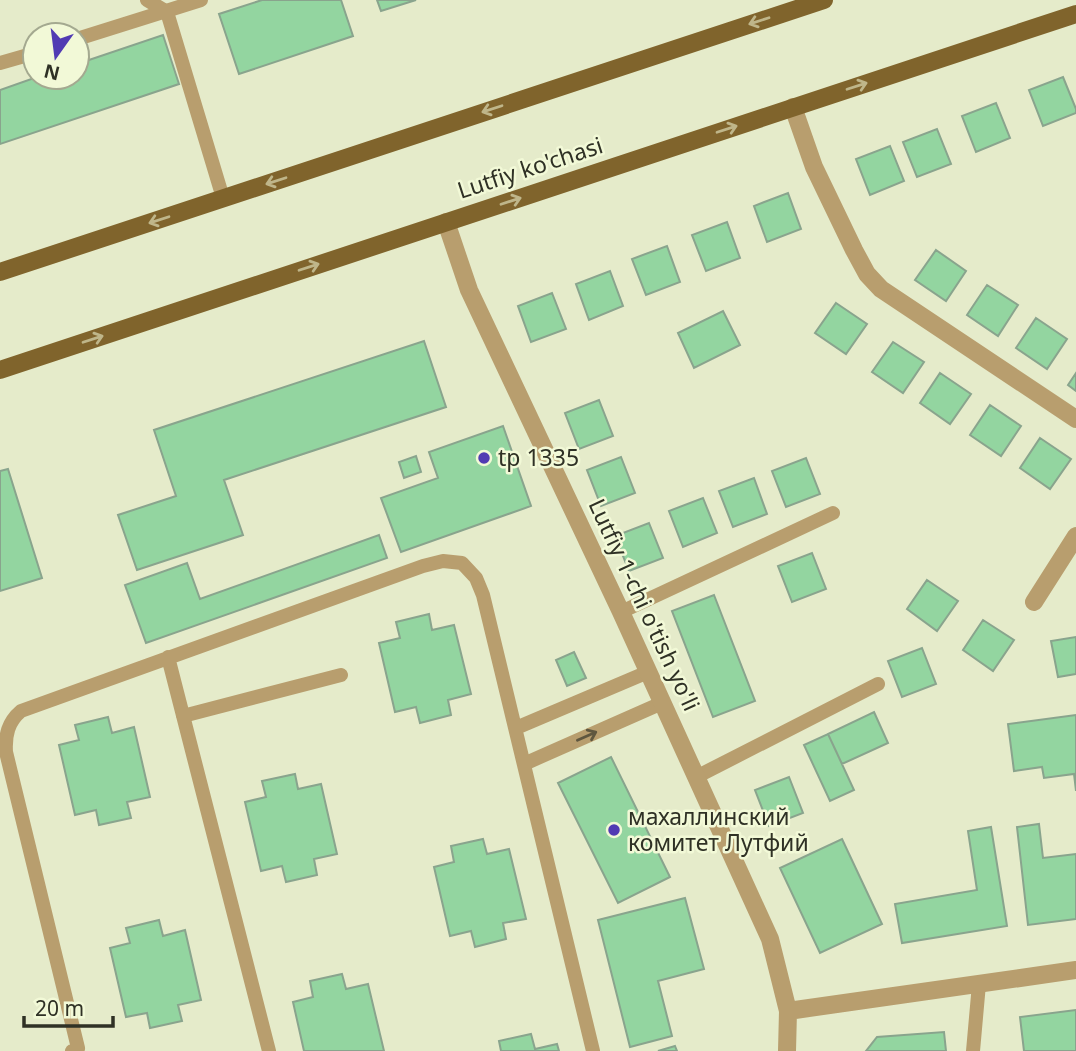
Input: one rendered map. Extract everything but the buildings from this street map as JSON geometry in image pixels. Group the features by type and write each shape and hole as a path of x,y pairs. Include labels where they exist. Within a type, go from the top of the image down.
{"main road":[{"path":"0,272 824,0"},
{"name":"Lutfiy ko'chasi","path":"0,370 1076,14"}],"street":[{"path":"793,107 814,167 867,274 881,289 1076,419"},
{"name":"Lutfiy 1-chi o'tish yo'li","path":"446,222 469,290 621,612 770,939 788,1012 787,1051"},
{"path":"1034,602 1076,536"},
{"path":"788,1012 1076,970"}],"lane":[{"path":"147,0 167,12 223,198"},
{"path":"91,36 201,0"},
{"path":"0,64 21,57"},
{"path":"621,612 833,513"},
{"path":"72,1051 78,1048 6,752 6,737 14,717 22,711 168,657 443,561 463,563 476,578 483,595 593,1051"},
{"path":"168,657 268,1051"},
{"path":"516,728 648,672"},
{"path":"183,716 341,675"},
{"path":"696,778 878,684"},
{"path":"524,764 662,703"},
{"path":"973,1051 979,984"}],"place":[{"name":"tp 1335","path":"484,458"},
{"name":"махаллинский комитет Лутфий","path":"614,830"}]}
